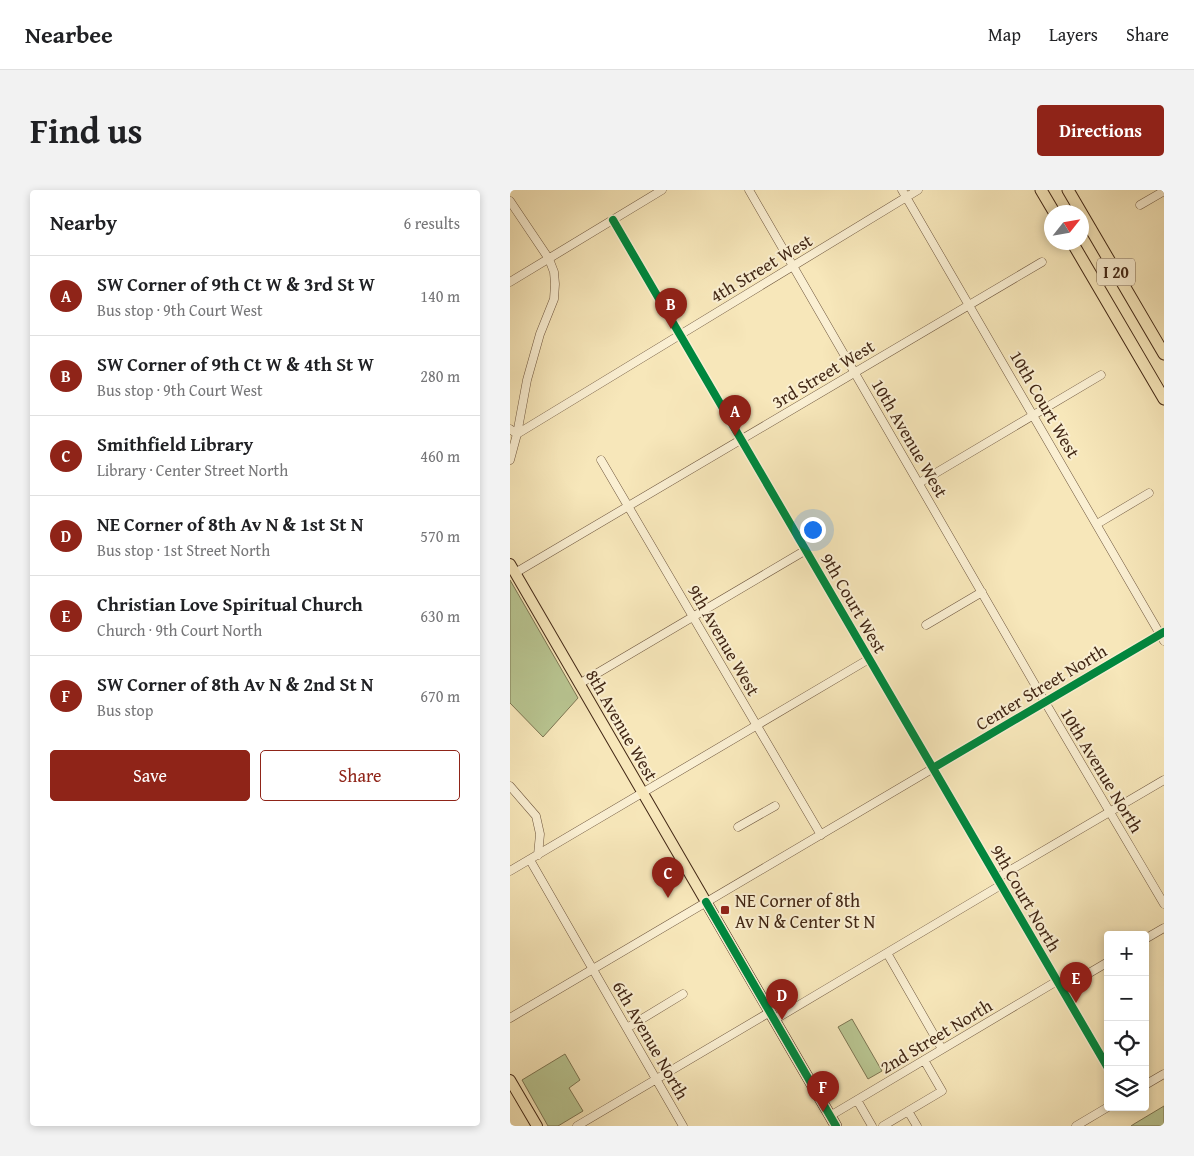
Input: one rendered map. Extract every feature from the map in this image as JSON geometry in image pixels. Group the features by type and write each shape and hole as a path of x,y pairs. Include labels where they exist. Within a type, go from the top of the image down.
{"highway":[{"path":"1041,190 1050,205"},
{"name":"I 20","path":"1068,190 1164,354"},
{"name":"I 20","path":"1077,250 1164,399"}],"main road":[{"name":"8th Avenue West","path":"513,569 832,1122"},
{"path":"510,1080 537,1126"}],"street":[{"path":"510,282 662,190"},
{"name":"10th Avenue West","path":"749,190 1045,702"},
{"name":"4th Street West","path":"513,431 793,266 904,194 918,190"},
{"path":"1140,205 1164,191"},
{"name":"10th Court West","path":"904,194 1163,636"},
{"path":"510,201 548,259 554,272 555,284 554,298 540,334 513,431 510,460"},
{"name":"9th Court West","path":"613,220 933,768"},
{"name":"3rd Street West","path":"513,569 628,507 1042,262"},
{"path":"919,483 1101,375"},
{"name":"9th Avenue West","path":"601,460 821,835"},
{"path":"1097,524 1150,493"},
{"path":"579,684 806,550"},
{"path":"926,625 982,592"},
{"name":"Center Street North","path":"510,1018 1045,702 1163,636"},
{"path":"510,871 869,659"},
{"name":"10th Avenue North","path":"1045,702 1164,904"},
{"name":"9th Court North","path":"933,768 1107,1066"},
{"path":"577,1126 656,1079 887,954 1110,812 1164,780"},
{"path":"510,786 536,816 540,834 538,855"},
{"path":"738,827 775,806"},
{"name":"6th Avenue North","path":"530,860 683,1126"},
{"path":"1149,937 1164,928"},
{"path":"887,954 942,1049"},
{"path":"1062,989 1104,964"},
{"name":"2nd Street North","path":"832,1122 858,1100 1057,981"},
{"path":"627,1028 683,994"},
{"path":"883,1126 942,1091 924,1060"},
{"path":"1149,1083 1164,1074"},
{"path":"858,1100 872,1126"},
{"path":"1076,1126 1104,1109"},
{"path":"908,1111 917,1126"}],"green space":[{"path":"510,580 578,698 543,737 510,703"},
{"path":"852,1019 882,1071 868,1079 838,1027"},
{"path":"565,1054 580,1080 569,1088 583,1111 558,1126 548,1126 522,1080"},
{"path":"1164,1106 1164,1126 1131,1126 1134,1124"}],"cycle path":[{"path":"613,220 1107,1066"},
{"path":"933,768 1164,632"},
{"path":"706,902 836,1126"}],"place":[{"name":"SW Corner of 9th Ct W & 4th St W","path":"671,329"},
{"name":"SW Corner of 9th Ct W & 3rd St W","path":"735,436"},
{"name":"Smithfield Library","path":"668,898"},
{"name":"NE Corner of 8th Av N & Center St N","path":"725,910"},
{"name":"Christian Love Spiritual Church","path":"1076,1003"},
{"name":"NE Corner of 8th Av N & 1st St N","path":"782,1020"},
{"name":"SW Corner of 8th Av N & 2nd St N","path":"823,1112"}]}
